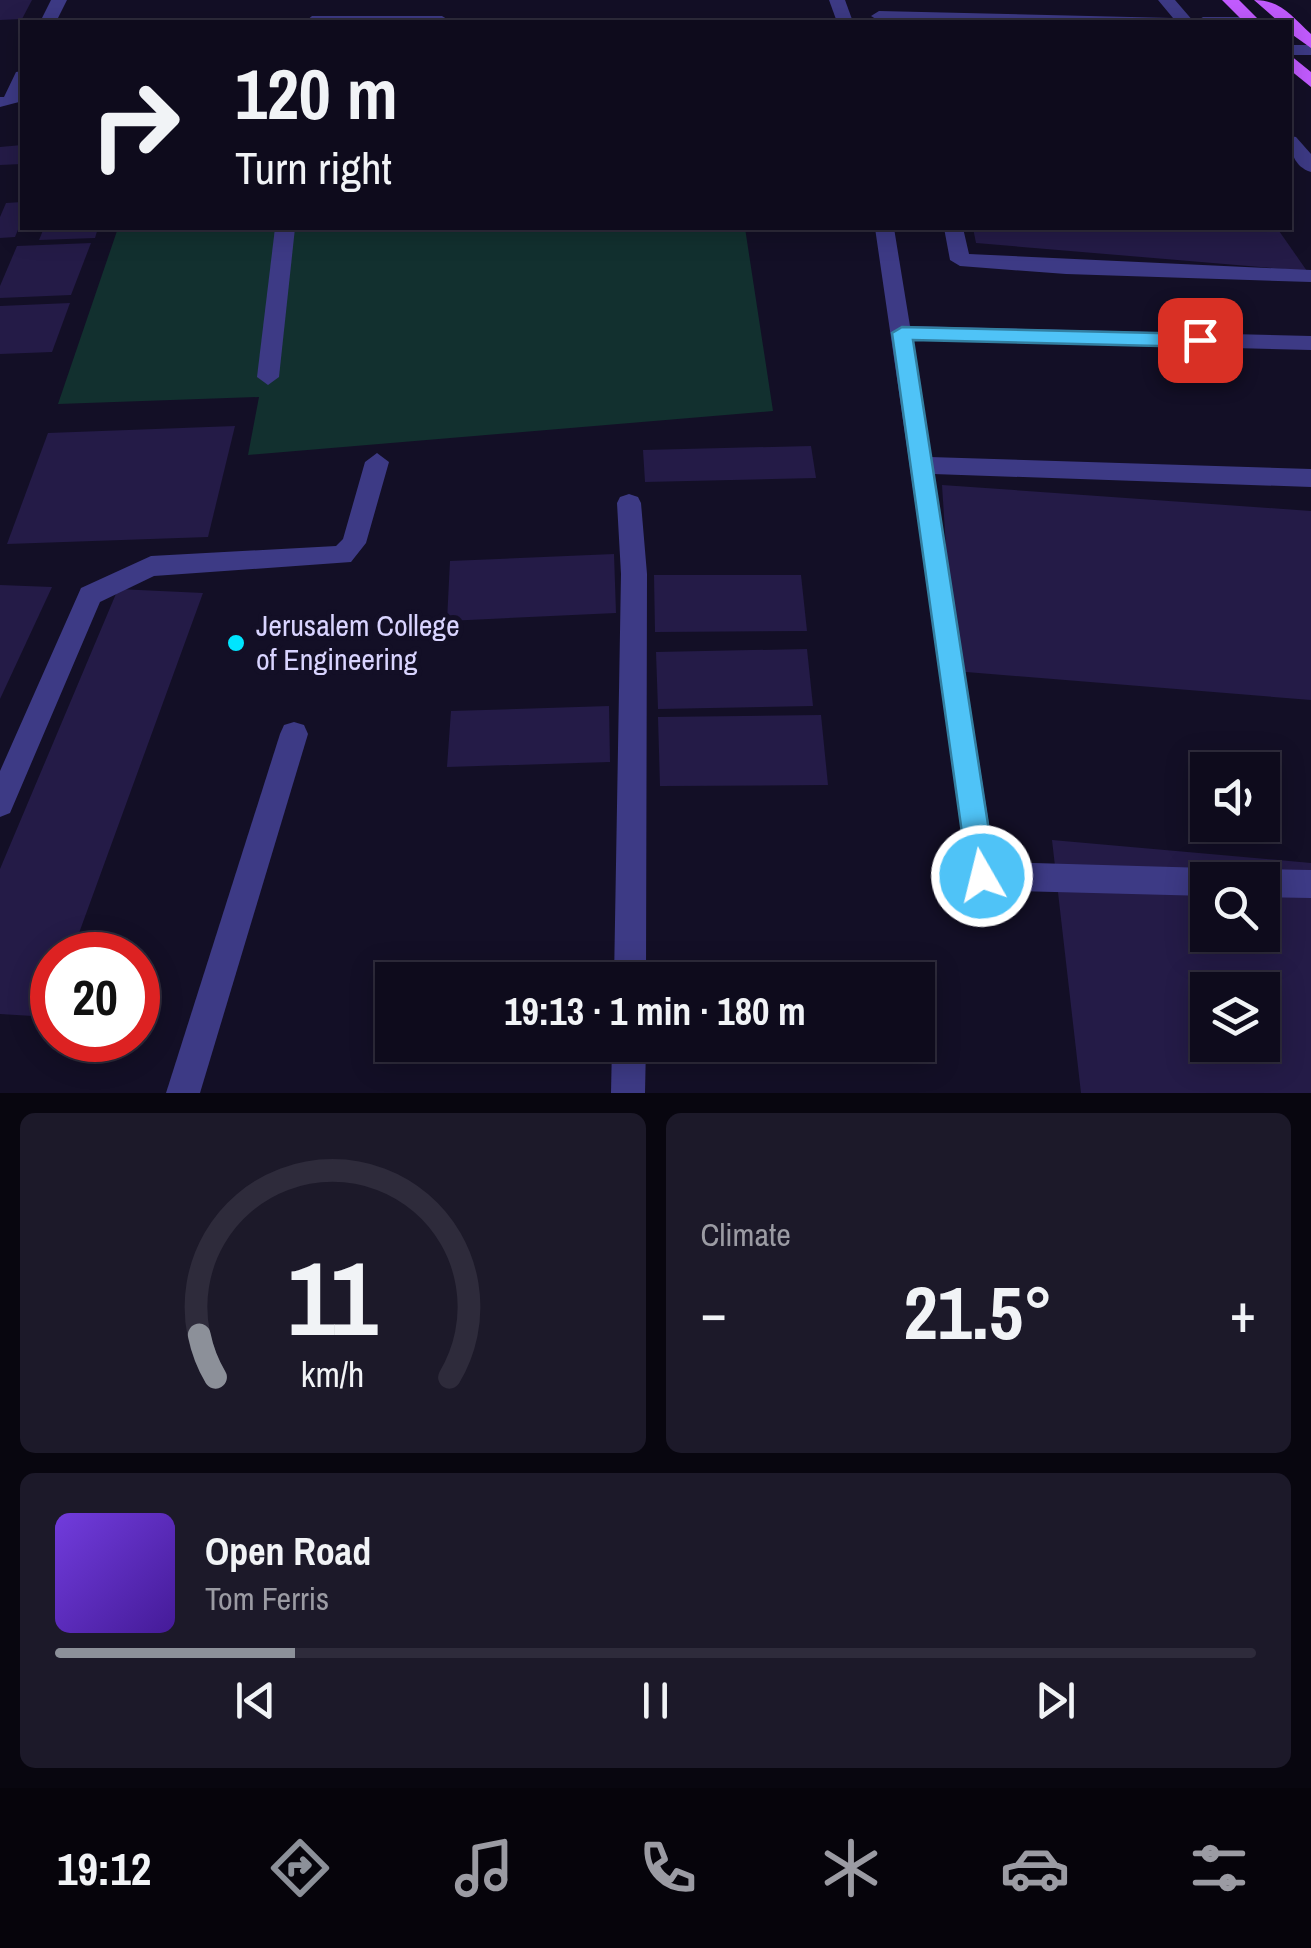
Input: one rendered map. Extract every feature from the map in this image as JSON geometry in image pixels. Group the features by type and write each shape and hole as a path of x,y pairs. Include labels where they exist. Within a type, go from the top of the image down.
{"main road":[{"path":"1230,0 1251,20"},
{"path":"1262,0 1284,20"},
{"path":"1292,27 1311,46"},
{"path":"1292,62 1311,82"}],"street":[{"path":"1166,0 1184,20"},
{"path":"879,16 1074,20"},
{"path":"0,121 5,102 20,79"},
{"path":"1292,143 1311,166"},
{"path":"268,377 285,230"},
{"path":"884,230 982,876 1190,882"},
{"path":"954,230 960,260 1066,268 1311,276"},
{"path":"902,333 1311,343"},
{"path":"0,804 90,595 151,566 342,555 354,544 377,462"},
{"path":"921,465 1311,478"},
{"path":"629,503 634,574 630,962"},
{"path":"183,1093 294,734"},
{"path":"1280,883 1311,884"},
{"path":"628,1093 629,1062"}],"green space":[{"path":"117,230 745,230 773,411 248,455 259,397 58,404"}],"building":[{"path":"0,0 32,0 22,19 0,20"},
{"path":"20,145 20,164 0,165 0,147"},
{"path":"20,202 20,225 15,237 0,238 0,217 6,203"},
{"path":"43,230 97,230 95,238 39,240"},
{"path":"973,230 1278,230 1307,271 976,243"},
{"path":"91,243 71,295 0,298 0,286 17,246"},
{"path":"70,303 52,352 0,354 0,306"},
{"path":"235,426 208,537 7,544 48,433"},
{"path":"811,446 816,478 645,482 643,450"},
{"path":"942,485 1311,511 1311,700 954,671"},
{"path":"614,554 616,613 447,621 450,561"},
{"path":"654,575 801,575 807,631 655,632"},
{"path":"0,585 52,587 0,699"},
{"path":"118,589 203,593 79,932 30,932 30,1016 0,1014 0,869"},
{"path":"807,649 813,706 658,709 656,652"},
{"path":"609,706 610,762 447,767 451,711"},
{"path":"821,715 828,785 660,786 658,717"},
{"path":"1052,840 1311,863 1311,1093 1081,1093"}],"place":[{"name":"Jerusalem College of Engineering","path":"236,643"}],"route":[{"path":"982,876 902,333 1200,340"}]}
